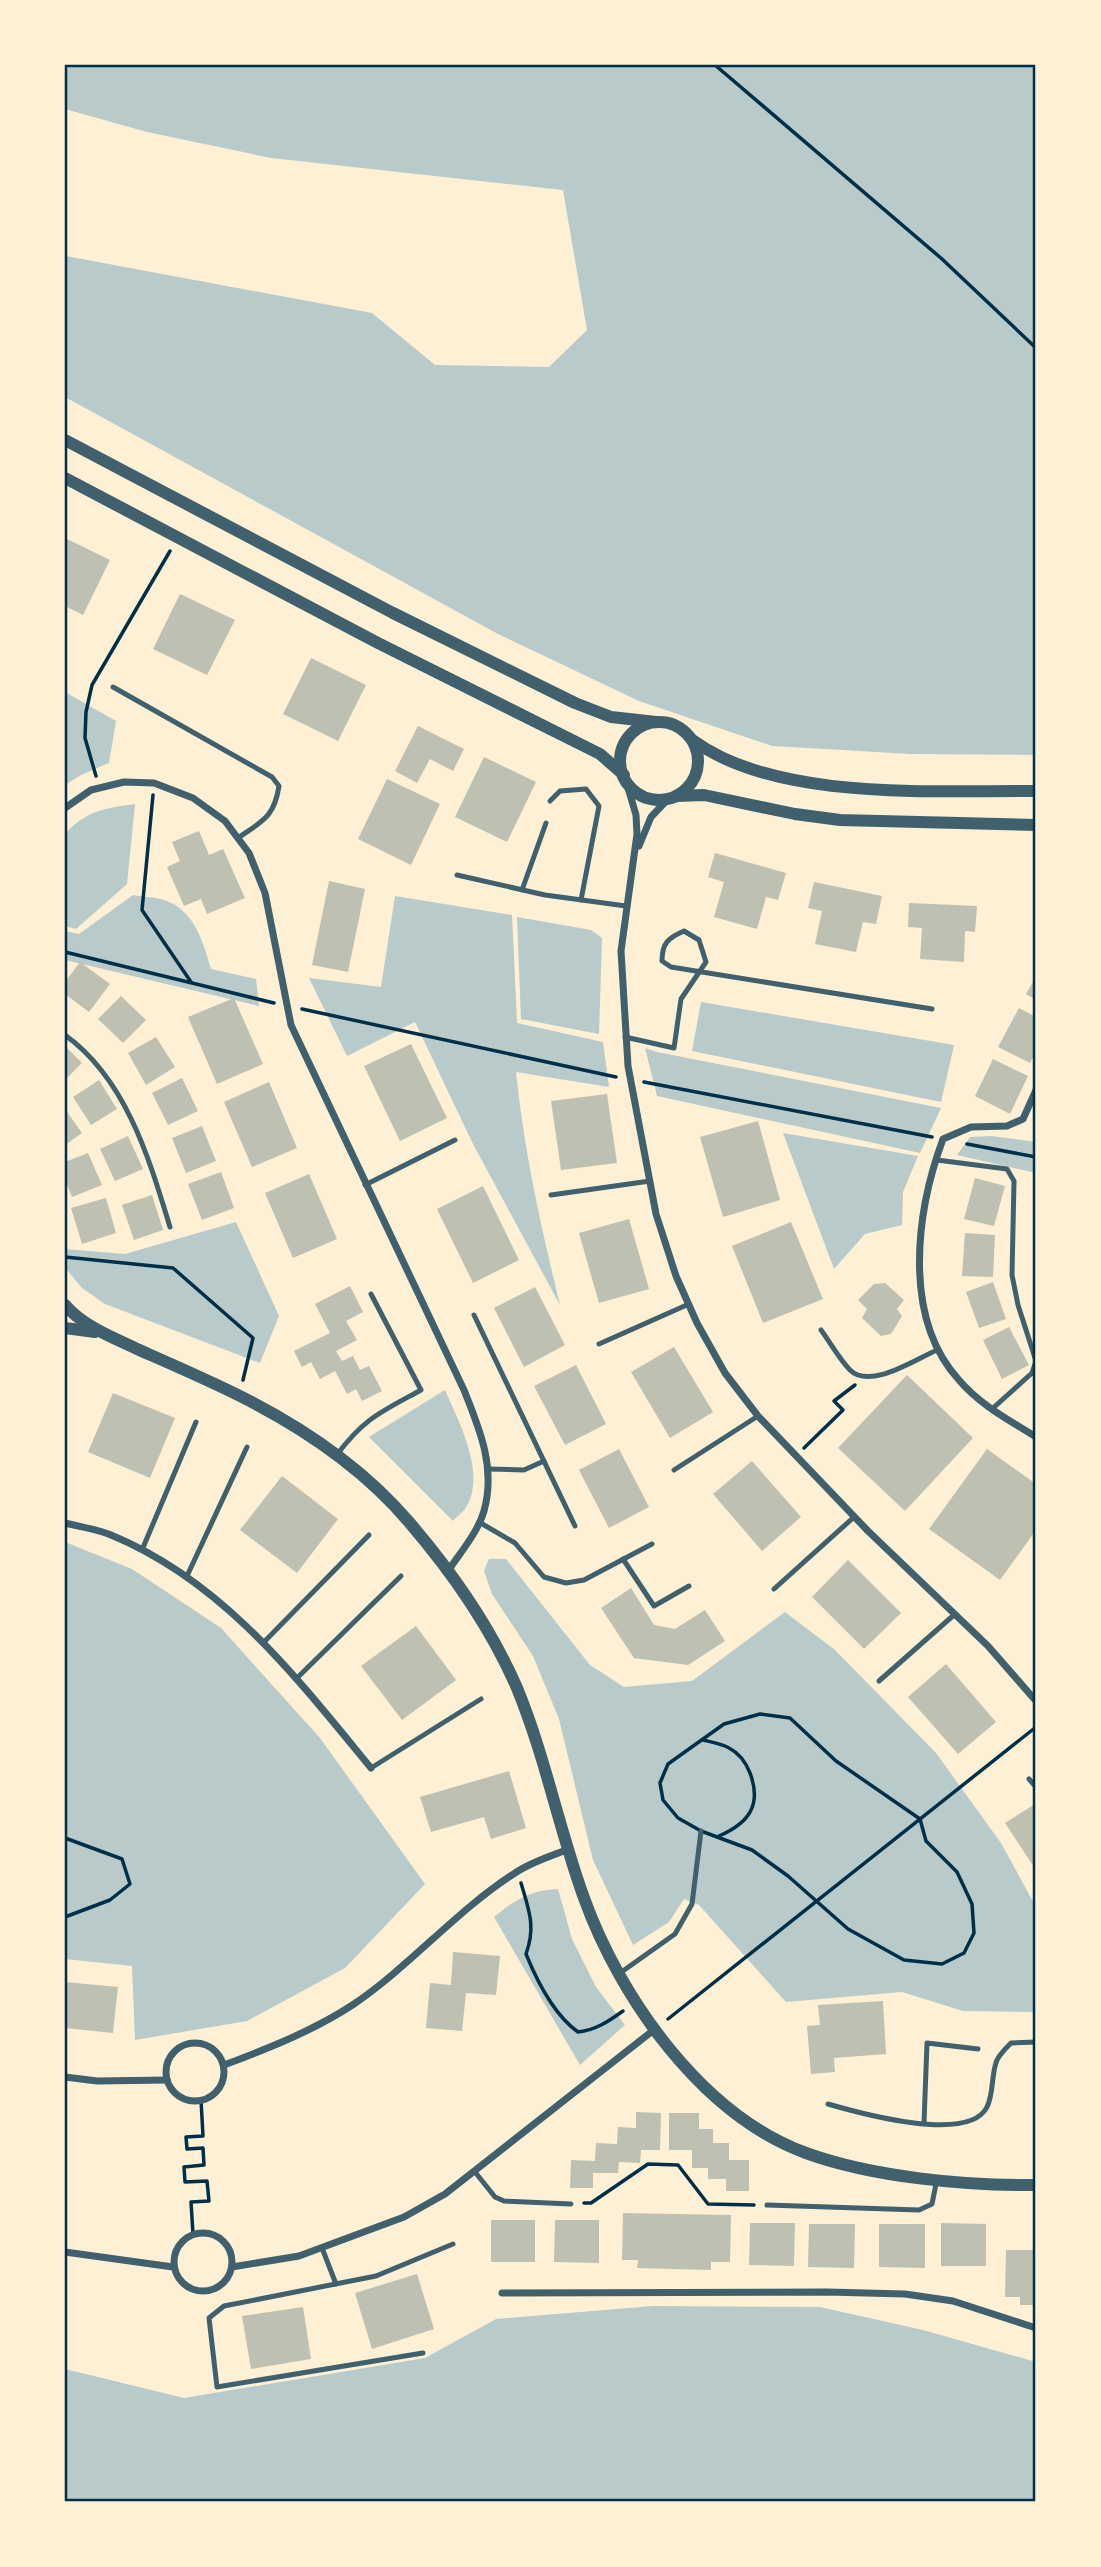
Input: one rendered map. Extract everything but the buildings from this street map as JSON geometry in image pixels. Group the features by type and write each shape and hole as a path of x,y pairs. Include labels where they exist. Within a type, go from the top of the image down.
{"street":[{"path":"65,440 381,606 564,697 611,717 670,723 724,760 755,771 812,782 878,789 1036,791"},
{"path":"65,478 378,643 600,754 635,791 650,799 704,794 795,814 840,820 1036,825"},
{"path":"635,860 636,815 621,754 632,733 643,725 656,722"},
{"path":"694,741 698,768 688,788 673,797 651,817 635,860 621,951 630,1080 660,1226 676,1276 725,1373 758,1416 854,1517 988,1646 1036,1701"},
{"path":"65,808 91,790 124,782 154,783 194,798 225,821 249,853 265,893 291,1025 482,1433 488,1469 484,1512 448,1572"},
{"path":"1036,1090 1023,1119 1007,1126 971,1127 943,1139 921,1232 920,1275 926,1316 937,1350 957,1379 981,1402 1036,1437"},
{"path":"65,1305 78,1317 112,1337 240,1396 313,1438 383,1493 410,1523 480,1618 517,1689 583,1896 618,1974 655,2029 696,2078 729,2108 803,2152 851,2166 937,2179 1036,2185"},
{"path":"65,1328 112,1337"},
{"path":"65,1523 110,1534 163,1560 208,1590 297,1678 371,1768"},
{"path":"224,2065 284,2042 353,2004 517,1871 569,1849"},
{"path":"232,2267 299,2256 404,2217 445,2194 655,2029"},
{"path":"197,2043 213,2049 224,2065 220,2087 213,2095 201,2100 188,2100 179,2096 167,2080 167,2066 171,2056 186,2044 197,2043"},
{"path":"65,2077 97,2081 167,2080"},
{"path":"203,2232 222,2240 229,2247 232,2257 232,2267 223,2284 205,2292 184,2285 173,2267 177,2247 193,2234 203,2232"},
{"path":"65,2252 173,2267"},
{"path":"502,2293 905,2294 953,2301 1036,2328"}],"lane":[{"path":"113,688 272,777 279,786 276,804 268,817 238,838"},
{"path":"550,802 560,791 586,789 599,806 581,900"},
{"path":"522,890 546,823"},
{"path":"457,875 522,890 626,906"},
{"path":"625,1037 674,1048 681,999 706,962 699,940 684,931 668,938 662,949 662,961 671,967 718,975 932,1009"},
{"path":"65,1035 82,1047 111,1083 129,1115 152,1168 170,1227"},
{"path":"365,1185 455,1140"},
{"path":"937,1160 1007,1169 1014,1181 1012,1275 1018,1306 1036,1361 1032,1373 992,1409"},
{"path":"551,1195 650,1181"},
{"path":"336,1456 354,1432 369,1418 421,1390 370,1294"},
{"path":"598,1344 689,1304"},
{"path":"474,1315 575,1526"},
{"path":"821,1330 851,1372 864,1377 877,1377 937,1350"},
{"path":"674,1470 758,1416"},
{"path":"142,1550 196,1422"},
{"path":"187,1576 247,1447"},
{"path":"488,1469 524,1470 544,1461"},
{"path":"774,1589 854,1517"},
{"path":"479,1522 515,1543 544,1577 566,1583 584,1580 652,1544"},
{"path":"263,1643 369,1535"},
{"path":"623,1559 653,1606 689,1587"},
{"path":"297,1678 401,1576"},
{"path":"879,1681 955,1614"},
{"path":"371,1768 481,1699"},
{"path":"1029,1779 1036,1787"},
{"path":"618,1974 675,1934 692,1904 701,1831"},
{"path":"828,2104 876,2118 924,2123 964,2123 981,2117 988,2105 997,2059 1011,2043 1036,2042"},
{"path":"924,2123 926,2043 978,2049"},
{"path":"475,2172 495,2197 504,2201 571,2204"},
{"path":"767,2205 919,2210 932,2204 937,2179"},
{"path":"423,2353 218,2387 209,2318 224,2306 376,2276 453,2244"},
{"path":"322,2248 336,2284"}],"path":[{"path":"715,65 942,259 1036,348"},
{"path":"99,788 85,737 86,712 92,685 178,538"},
{"path":"154,783 142,910 192,983"},
{"path":"65,952 286,1006 630,1080 1036,1157"},
{"path":"65,1257 173,1268 253,1338 240,1396"},
{"path":"796,1456 844,1410 834,1401 864,1377"},
{"path":"760,1714 790,1718 836,1760 920,1819 926,1841 957,1872 972,1905 974,1933 964,1952 943,1964 904,1960 848,1929 788,1876 751,1850 701,1831 678,1818 663,1800 660,1783 668,1764 724,1724 760,1714"},
{"path":"655,2029 1036,1727"},
{"path":"702,1740 731,1748 746,1763 756,1790 750,1814 737,1829 717,1837"},
{"path":"65,1838 122,1859 130,1884 110,1900 65,1917"},
{"path":"517,1871 531,1915 533,1937 526,1954 543,1992 569,2026 578,2032 595,2028 635,2002"},
{"path":"193,2234 191,2202 209,2201 207,2181 185,2182 184,2166 204,2165 203,2148 187,2149 186,2137 203,2136 201,2100"},
{"path":"571,2204 591,2203 648,2164 678,2165 708,2204 767,2205"}],"shaded area":[{"path":"65,65 1036,65 1036,755 911,754 772,746 639,701 498,634 65,397 66,256 372,313 435,365 549,367 587,330 563,190 271,158 147,132 65,109"},
{"path":"65,692 116,721 109,763 65,785"},
{"path":"135,804 127,884 76,929 65,926 65,834 88,815"},
{"path":"133,895 167,901 185,912 196,929 211,969 256,979 259,1006 65,960 65,931 79,934"},
{"path":"395,896 512,915 517,1023 603,1042 609,1087 516,1072 534,1189 560,1305 473,1144 415,1022 347,1056 309,978 381,987"},
{"path":"517,917 591,930 602,938 599,1034 521,1019"},
{"path":"701,1002 954,1045 941,1102 692,1051"},
{"path":"645,1048 941,1108 920,1153 657,1096"},
{"path":"783,1133 918,1156 903,1192 902,1225 865,1234 834,1269"},
{"path":"991,1136 1036,1142 1036,1173 957,1155 970,1137"},
{"path":"236,1222 279,1316 260,1363 105,1304 82,1288 67,1270 65,1249 125,1254"},
{"path":"445,1390 464,1433 474,1481 465,1509 453,1521 369,1437"},
{"path":"65,1542 132,1569 221,1628 320,1738 425,1884 345,1968 247,2021 135,2040 132,1966 65,1959"},
{"path":"489,1559 506,1559 590,1665 624,1687 692,1681 785,1612 835,1650 936,1753 1001,1843 1036,1907 1036,2012 963,2011 902,1992 786,2002 699,1905 684,1899 669,1922 633,1945 593,1860 559,1719 533,1656 492,1594 484,1571"},
{"path":"558,1889 572,1939 596,1987 625,2025 580,2065 494,1917 523,1897 539,1891"},
{"path":"653,2306 820,2307 923,2330 1036,2362 1036,2502 65,2502 65,2369 184,2398 425,2358 496,2319"}]}
